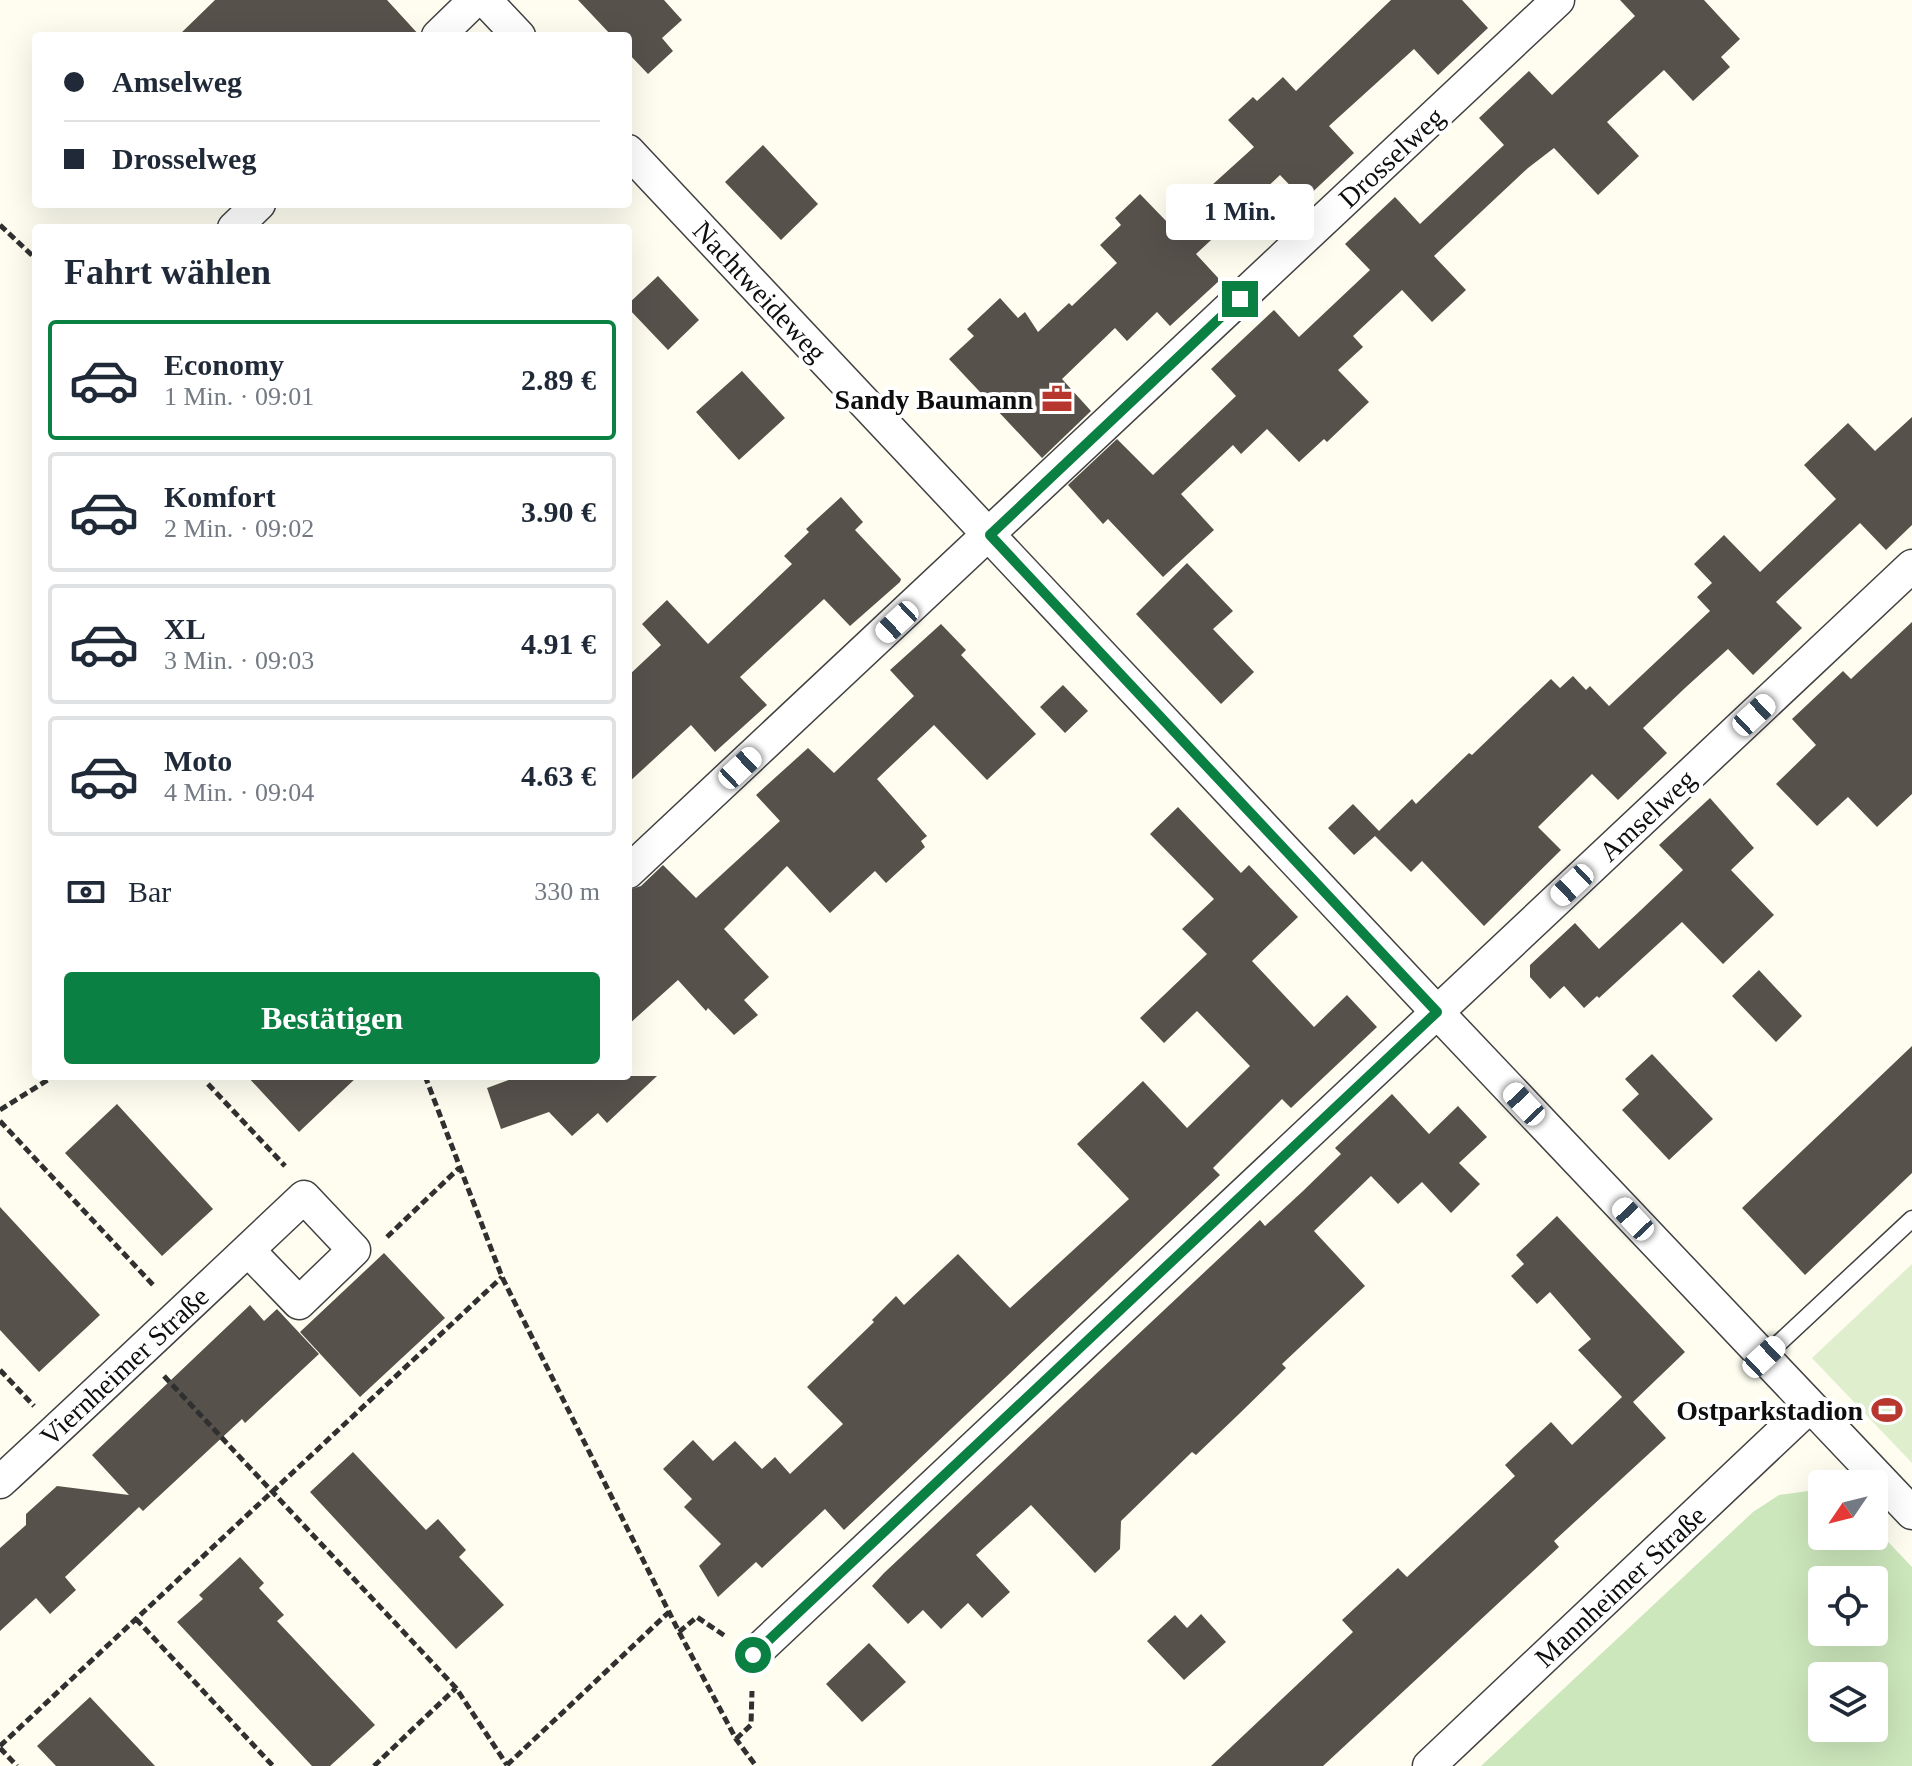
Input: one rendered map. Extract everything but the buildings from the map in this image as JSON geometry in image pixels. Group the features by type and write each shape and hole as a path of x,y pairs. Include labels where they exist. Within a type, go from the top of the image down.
{"street":[{"path":"442,32 475,0"},
{"path":"485,0 515,32"},
{"name":"Drosselweg","path":"632,868 1558,0"},
{"name":"Nachtweideweg","path":"632,155 1912,1513"},
{"path":"238,224 255,208"},
{"name":"Amselweg","path":"753,1655 1912,566"},
{"path":"248,1250 299,1303 354,1250 304,1197"},
{"name":"Viernheimer Straße","path":"0,1482 304,1197"},
{"name":"Mannheimer Straße","path":"1429,1766 1810,1406"}],"lane":[{"path":"1764,1357 1912,1219"}],"path":[{"path":"0,225 32,255"},
{"path":"0,1110 48,1080"},
{"path":"428,1080 502,1277 679,1632 736,1739 756,1766"},
{"path":"208,1084 293,1174 304,1197"},
{"path":"0,1121 180,1314"},
{"path":"354,1250 377,1246 459,1168"},
{"path":"17,1766 0,1747 502,1277"},
{"path":"140,1351 456,1688 507,1765 669,1612"},
{"path":"0,1370 56,1430"},
{"path":"679,1632 697,1617 753,1655 751,1725 736,1739"},
{"path":"136,1619 273,1766"},
{"path":"374,1766 456,1688"}],"green space":[{"name":"Ostparkstadion","path":"1912,1264 1912,1463 1812,1358"},
{"path":"1808,1491 1808,1550 1888,1550 1888,1542 1912,1567 1912,1766 1481,1766 1753,1512 1779,1495"}],"place":[{"name":"Sandy Baumann","path":"1057,399"},
{"name":"Ostparkstadion","path":"1887,1410"}],"route":[{"path":"753,1655 1437,1012 990,535 1240,299"}]}
